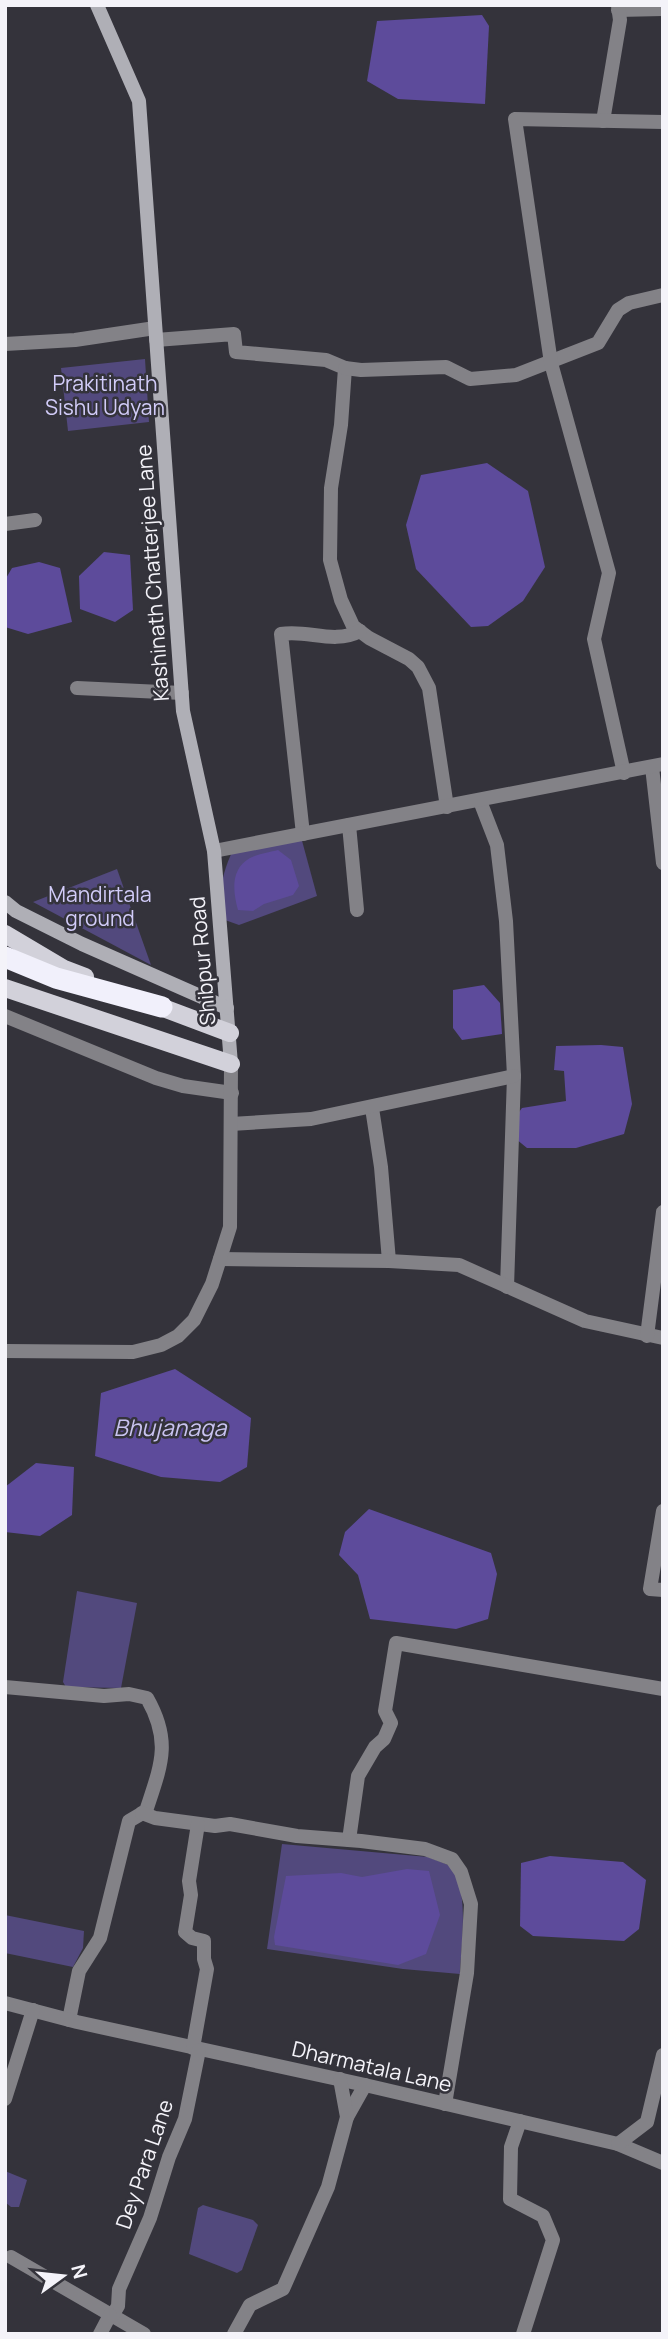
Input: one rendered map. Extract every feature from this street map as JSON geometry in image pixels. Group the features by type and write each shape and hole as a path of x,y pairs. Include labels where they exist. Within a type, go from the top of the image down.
{"highway":[{"path":"8,944 56,978 162,1007"}],"main road":[{"path":"5,988 231,1064"},
{"path":"162,1007 230,1033"}],"street":[{"name":"Kashinath Chatterjee Lane","path":"97,5 139,102 183,711 214,851"},
{"path":"603,121 620,20 618,8 663,9"},
{"path":"624,773 594,639 609,573 551,363 515,120 663,122"},
{"path":"5,344 156,334 234,334 236,352 326,360 345,368 361,370 446,367 470,379 516,375 598,343 618,310 629,303 663,295"},
{"path":"345,368 341,425 331,488 330,559 341,600 354,626 409,659 418,667 429,688 447,807"},
{"path":"5,524 35,520"},
{"path":"303,834 281,635 296,632 324,638 348,637 360,631"},
{"path":"77,688 182,693"},
{"path":"214,851 657,765 663,863"},
{"path":"480,801 497,845 506,921 514,1076 507,1287"},
{"path":"349,825 358,910"},
{"name":"Shibpur Road","path":"5,1351 133,1352 160,1345 178,1336 194,1320 212,1284 230,1227 232,1093 230,1033 214,851"},
{"path":"5,902 16,911 82,944 228,1008"},
{"path":"8,1020 156,1078 183,1086 232,1093"},
{"path":"231,1124 311,1119 514,1076"},
{"path":"372,1108 381,1167 389,1261"},
{"path":"647,1336 663,1212"},
{"path":"220,1259 389,1261 458,1265 585,1321 663,1338"},
{"path":"663,1511 650,1589 663,1590"},
{"path":"349,1840 358,1776 375,1748 384,1739 391,1723 385,1712 396,1643 663,1689"},
{"path":"5,1687 103,1696 130,1694 147,1698 159,1720 163,1745 156,1783 146,1811 129,1821 100,1938 79,1971 69,2020"},
{"path":"142,1813 155,1818 198,1824 230,1824 296,1836 425,1849 452,1859 461,1872 471,1904 467,1973 445,2104"},
{"name":"Dey Para Lane","path":"100,2334 118,2306 119,2289 150,2218 169,2157 185,2119 207,1969 204,1941 192,1938 185,1932 191,1895 189,1881 198,1824"},
{"name":"Dharmatala Lane","path":"5,2003 69,2020 340,2079 618,2144 663,2163"},
{"path":"5,2099 33,2010"},
{"path":"618,2144 647,2122 663,2055"},
{"path":"340,2079 347,2117"},
{"path":"234,2334 250,2305 283,2289 328,2187 347,2117 365,2085"},
{"path":"520,2121 511,2147 510,2199 543,2216 553,2240 523,2334"},
{"path":"11,2257 144,2334"}],"green space":[{"name":"Prakitinath Sishu Udyan","path":"145,359 149,422 68,431 61,368"},
{"path":"301,837 317,896 239,925 225,920 222,884 233,850"},
{"name":"Mandirtala ground","path":"117,869 151,965 33,902"},
{"path":"77,1591 137,1603 121,1688 66,1687 63,1682"},
{"path":"282,1844 428,1857 448,1865 460,1886 462,1901 460,1974 403,1969 267,1949"},
{"path":"5,1915 84,1931 83,1948 73,1967 5,1953"},
{"path":"5,2171 27,2180 19,2207 11,2207 5,2202"},
{"path":"203,2205 253,2220 258,2225 242,2270 237,2273 189,2254 198,2208"}],"water":[{"path":"482,15 489,26 485,104 398,99 367,81 377,21"},
{"path":"487,463 528,491 545,567 523,601 488,626 471,627 416,569 406,525 421,475"},
{"path":"104,552 130,555 133,610 115,622 80,609 79,576"},
{"path":"39,562 60,568 72,622 28,634 5,627 5,580 12,568"},
{"path":"278,850 291,860 299,886 293,895 264,904 253,911 238,910 234,889 239,868 250,858"},
{"path":"484,985 500,1003 502,1034 462,1040 453,1028 453,990"},
{"path":"556,1046 623,1047 632,1104 624,1134 576,1148 527,1148 516,1139 519,1112 522,1108 566,1101 564,1071 554,1070"},
{"name":"Bhujanaga","path":"175,1369 251,1418 247,1467 220,1482 161,1477 95,1456 101,1393"},
{"path":"36,1463 74,1467 72,1515 40,1536 5,1532 5,1487"},
{"path":"369,1509 491,1553 497,1574 488,1619 456,1629 370,1619 358,1575 339,1555 345,1532"},
{"path":"550,1856 623,1862 646,1880 639,1929 624,1941 533,1936 520,1926 521,1863"},
{"path":"407,1869 429,1871 440,1915 426,1954 398,1965 275,1945 274,1937 286,1876 341,1873 362,1877"}]}
